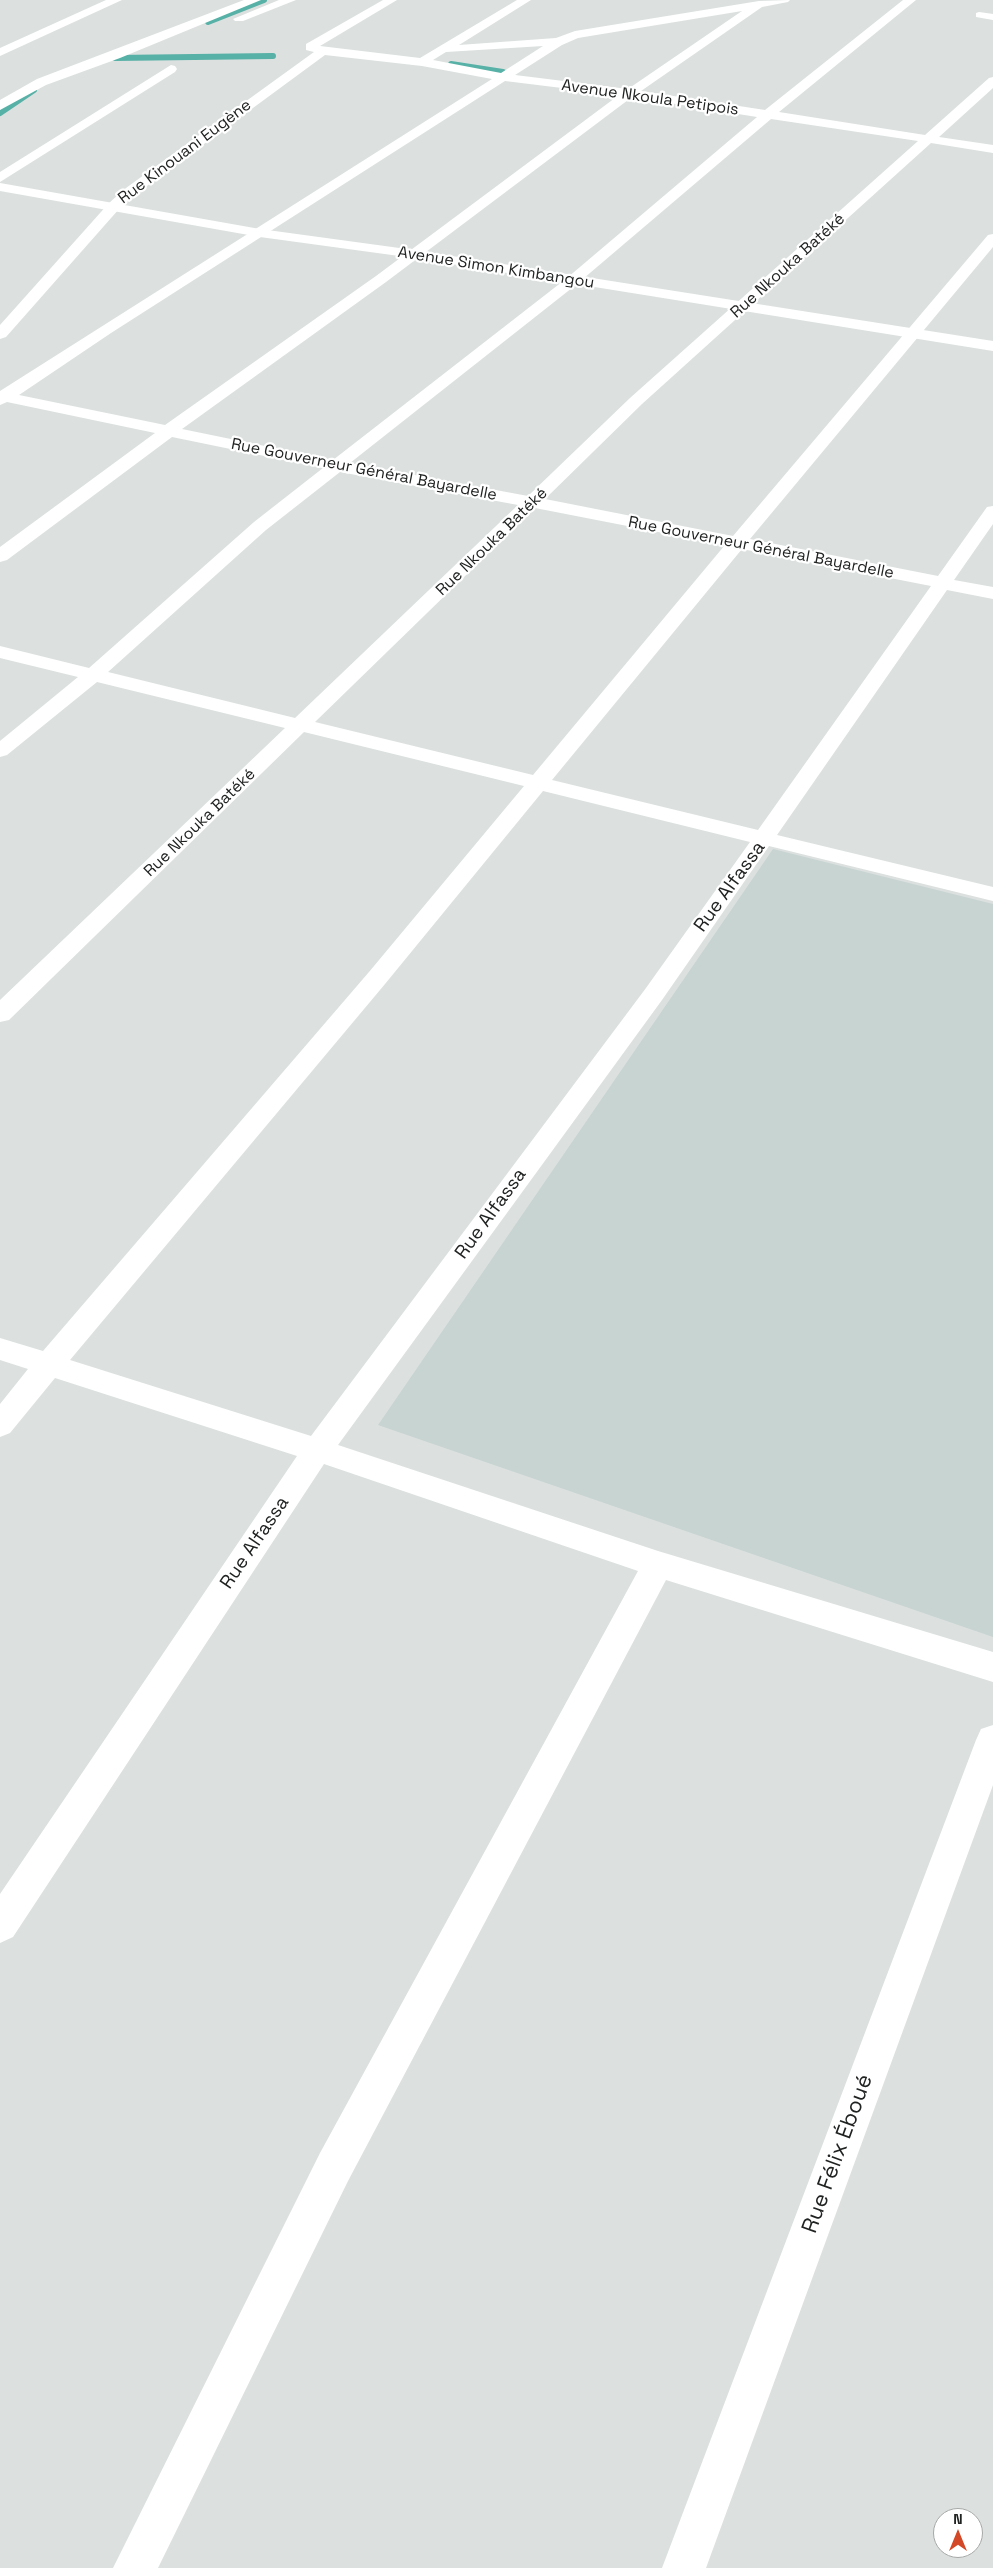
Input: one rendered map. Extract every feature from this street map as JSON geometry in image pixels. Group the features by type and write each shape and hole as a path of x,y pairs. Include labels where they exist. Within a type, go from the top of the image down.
{"street":[{"path":"0,52 116,0"},
{"path":"0,106 17,93 47,78 112,56 255,0"},
{"path":"185,40 290,0"},
{"name":"Rue Kinouani Eugène","path":"0,334 114,206 130,191 317,48 391,0"},
{"path":"422,62 525,0"},
{"path":"2,398 105,330 558,42 575,36 616,28 784,0"},
{"path":"0,751 93,674 260,526 572,281 767,115 910,0"},
{"path":"0,556 170,430 414,254 630,93 759,4"},
{"path":"616,28 643,10"},
{"path":"440,51 558,42"},
{"name":"Avenue Nkoula Petipois","path":"317,48 422,62 504,77 630,93 993,149"},
{"path":"2,187 171,69"},
{"name":"Rue Nkouka Batéké","path":"0,1014 636,402 993,81"},
{"name":"Avenue Simon Kimbangou","path":"2,187 260,233 414,254 572,281 993,346"},
{"path":"0,1425 50,1363 378,978 538,782 993,238"},
{"name":"Rue Gouverneur Général Bayardelle","path":"2,398 170,430 336,466 533,502 993,593"},
{"name":"Rue Alfassa","path":"0,1924 317,1450 654,994 993,511"},
{"path":"0,652 303,724 993,894"},
{"path":"0,1348 317,1450 658,1564 993,1666"},
{"path":"136,2568 334,2167 658,1564"},
{"name":"Rue Félix Éboué","path":"684,2568 993,1740"}],"lane":[{"path":"979,15 993,17"}],"shaded area":[{"path":"773,849 993,904 993,1637 378,1425"}],"waterway":[{"path":"208,22 264,0"},
{"path":"115,58 273,56"},
{"path":"451,64 503,72"},
{"path":"0,113 34,90"}]}
